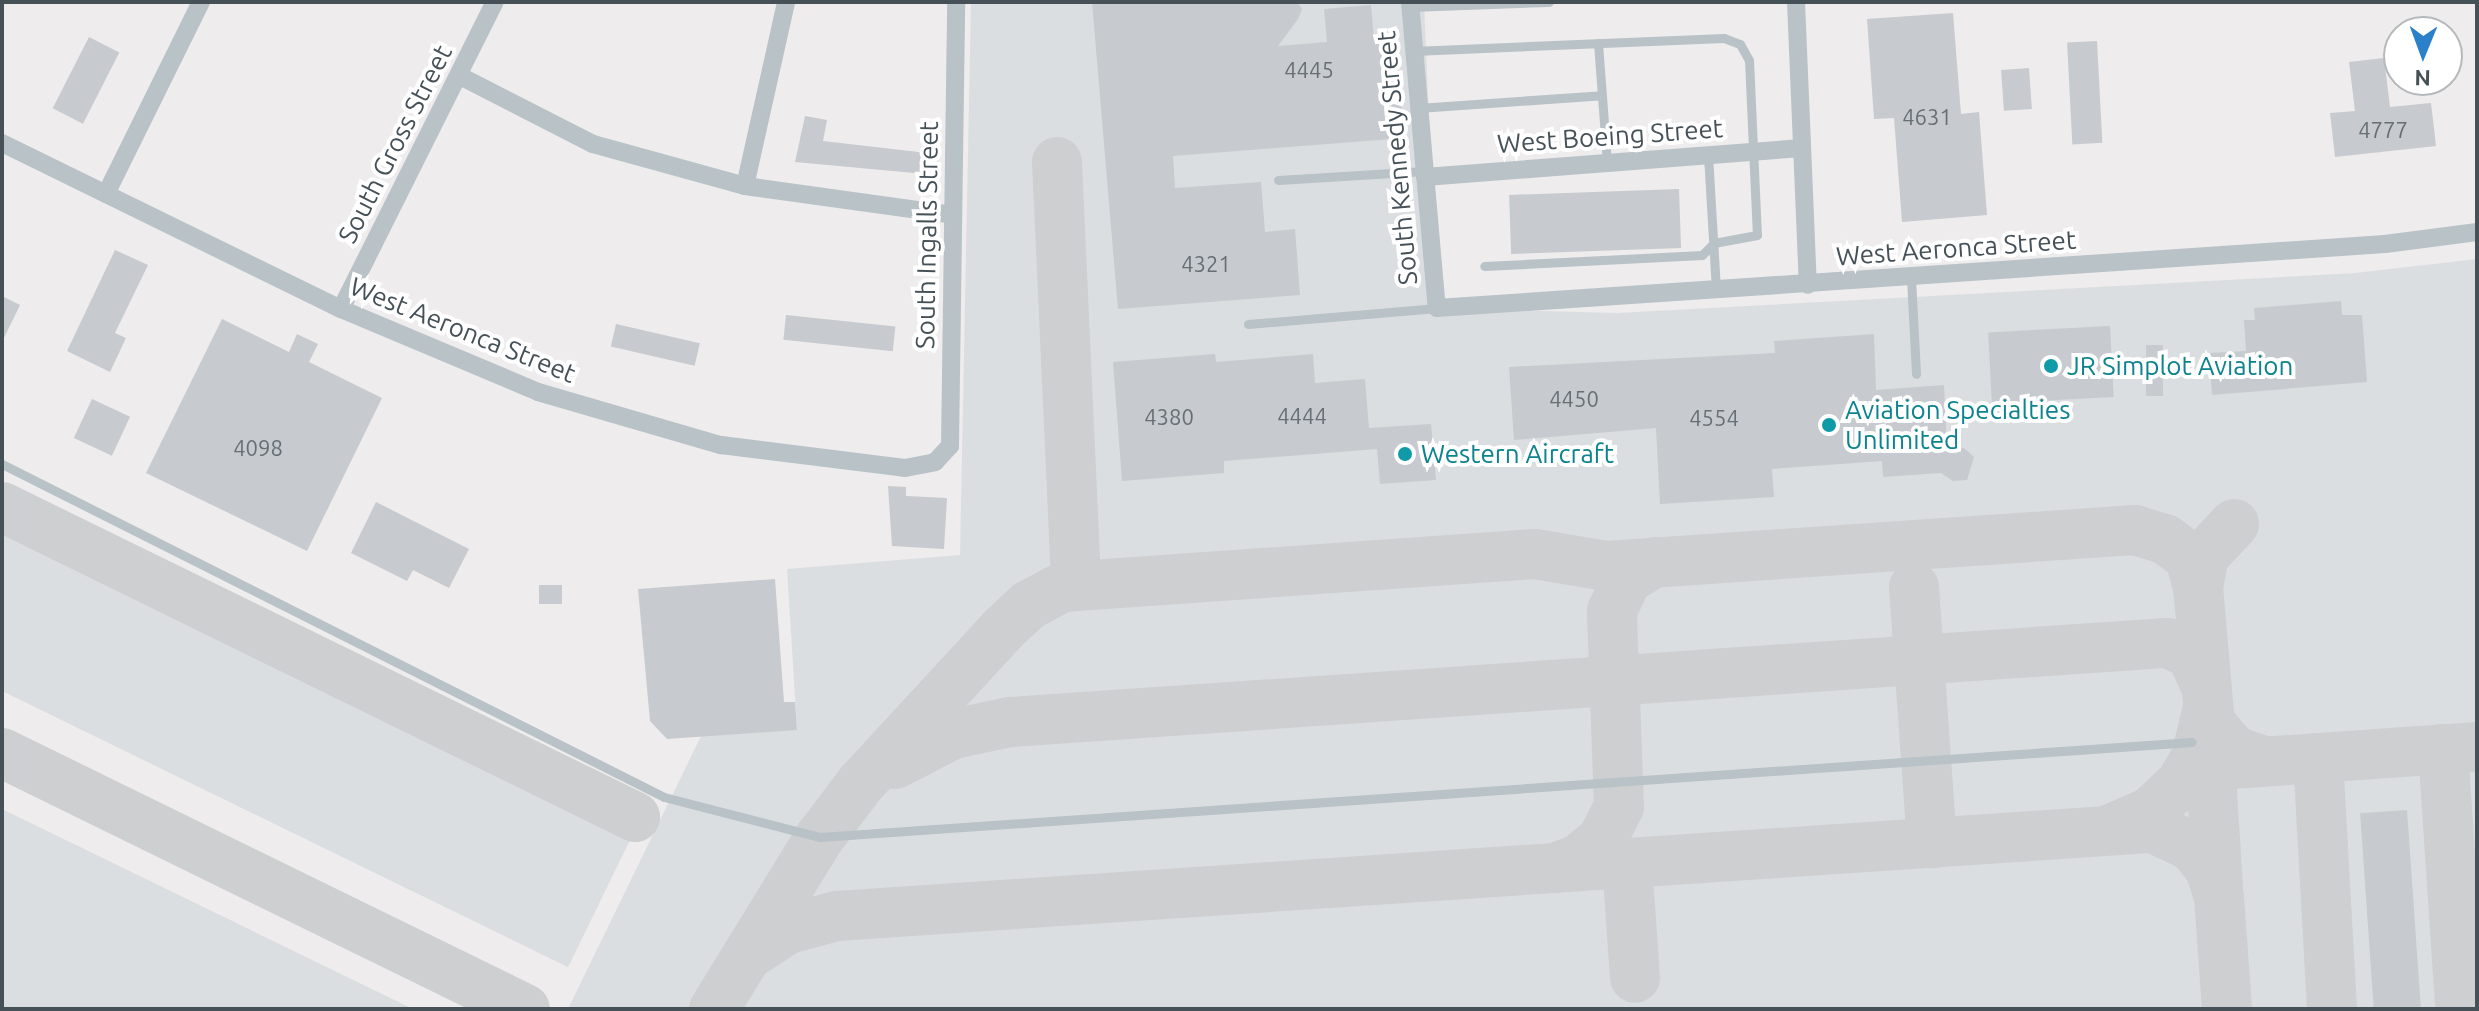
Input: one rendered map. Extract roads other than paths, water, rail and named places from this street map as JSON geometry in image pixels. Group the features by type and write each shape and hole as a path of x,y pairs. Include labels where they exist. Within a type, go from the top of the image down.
{"street":[{"path":"106,194 201,2"},
{"name":"South Gross Street","path":"341,309 495,2"},
{"path":"745,186 786,2"},
{"name":"South Ingalls Street","path":"935,462 950,446 956,2"},
{"path":"1796,2 1799,148 1808,285"},
{"name":"South Kennedy Street","path":"1410,4 1437,308"},
{"path":"460,76 593,144 745,186 953,215"},
{"name":"West Aeronca Street","path":"2,143 341,309 538,392 721,445 905,468 935,462"},
{"name":"West Boeing Street","path":"1425,174 1799,148"},
{"name":"West Aeronca Street","path":"1437,308 2385,244 2477,232"}],"lane":[{"path":"1410,4 1549,2"},
{"path":"1413,51 1724,38 1740,44 1749,60 1757,235 1714,243 1702,255 1484,266"},
{"path":"1598,43 1607,163"},
{"path":"1418,108 1602,95"},
{"path":"1708,155 1716,291"},
{"path":"1278,180 1425,174"},
{"path":"1911,278 1916,374"},
{"path":"1248,324 1437,308"},
{"path":"2,464 664,797 820,837 2192,742"}],"place":[{"name":"JR Simplot Aviation","path":"2051,366"},
{"name":"Aviation Specialties Unlimited","path":"1829,425"},
{"name":"Western Aircraft","path":"1405,454"}]}
